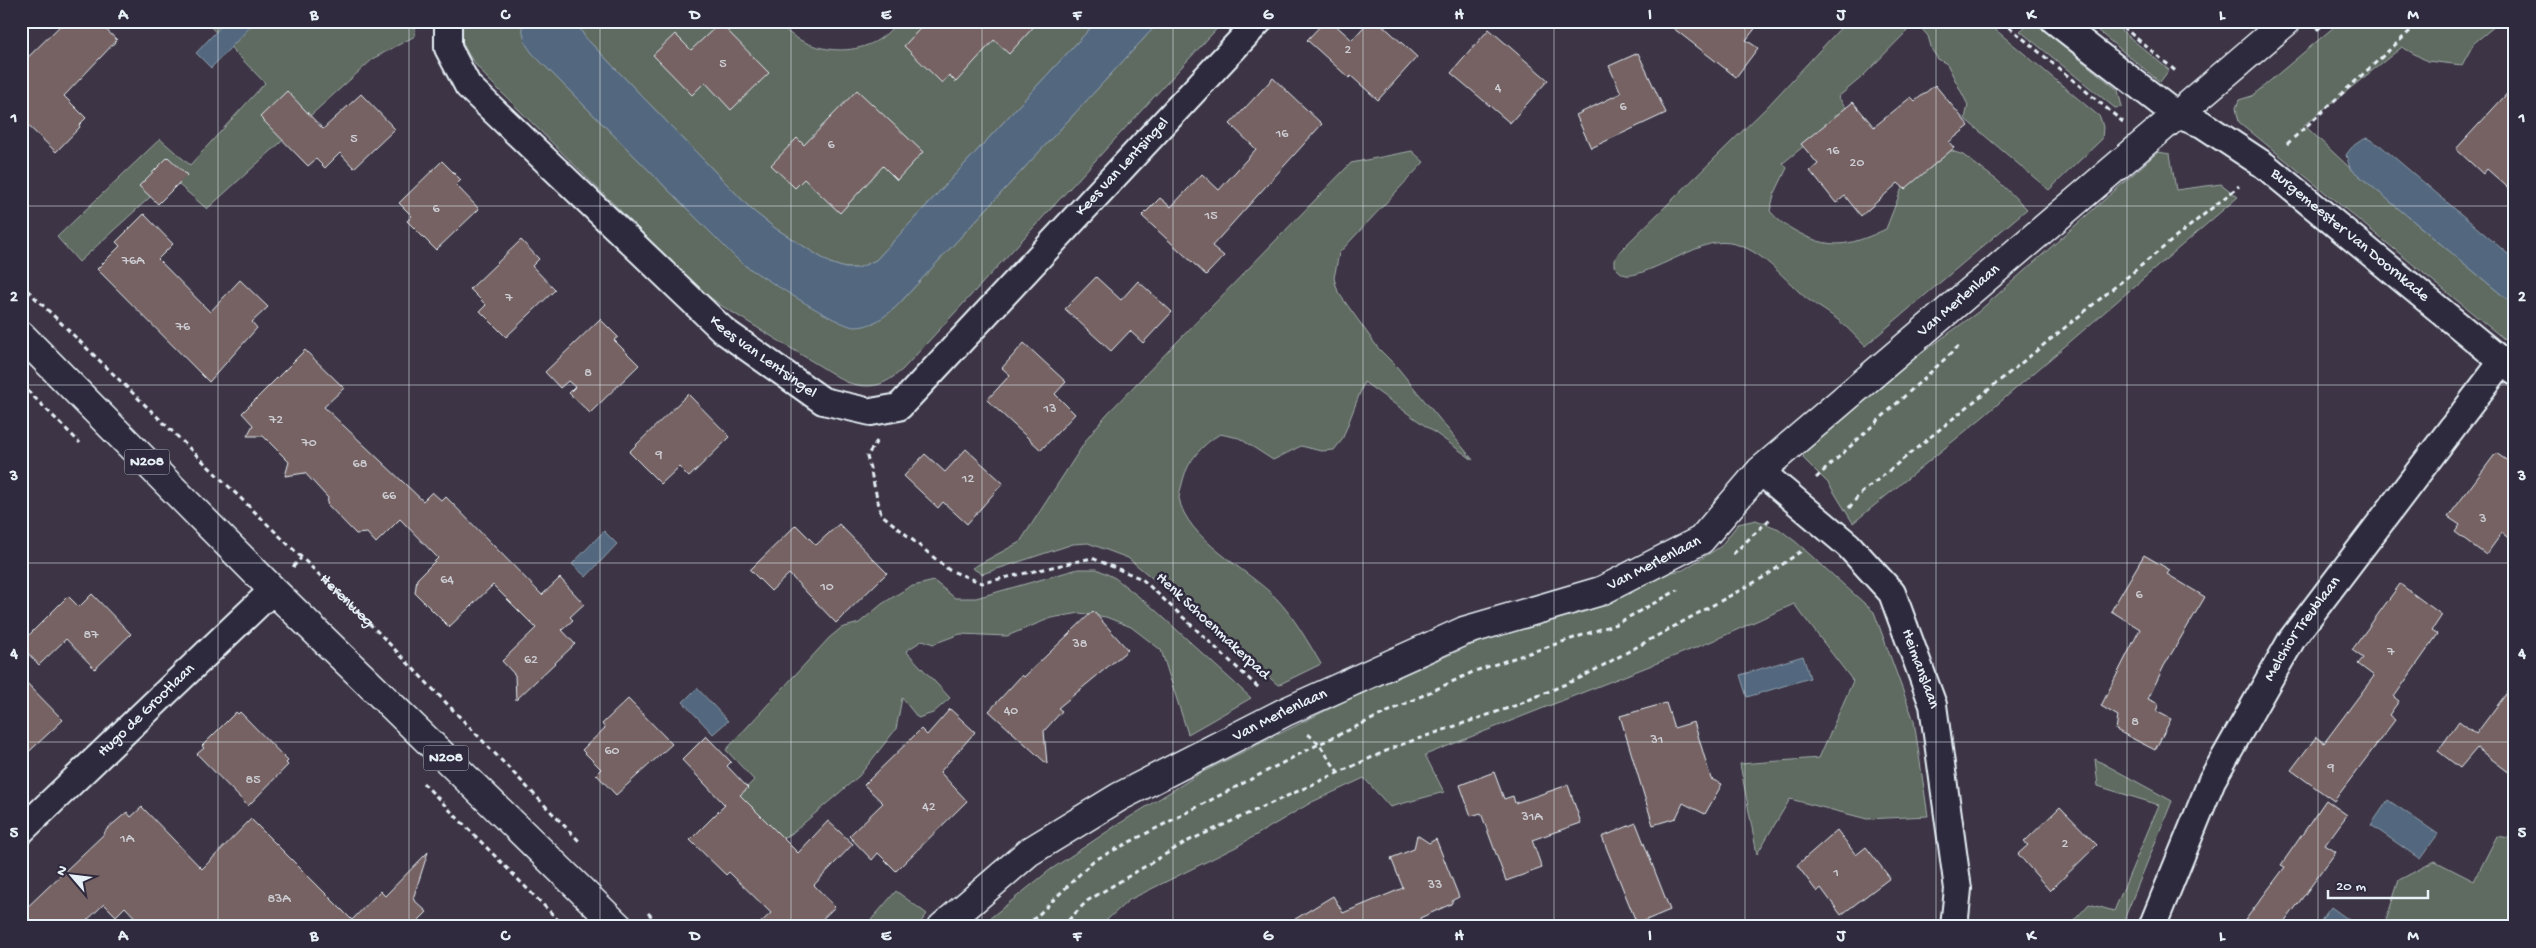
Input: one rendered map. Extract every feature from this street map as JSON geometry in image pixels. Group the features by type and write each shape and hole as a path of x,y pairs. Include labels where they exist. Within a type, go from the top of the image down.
{"main road":[{"name":"Van Merlenlaan","path":"942,927 1029,852 1119,797 1285,712 1464,631 1601,591 1701,540 1760,471 2145,140 2287,21"},
{"name":"N208","path":"21,334 272,590 619,927"}],"street":[{"name":"Kees van Lentsingel","path":"448,21 448,48 468,86 724,331 823,401 871,412 899,407 1259,21"},
{"name":"Burgemeester Van Doornkade","path":"2055,21 2176,114 2202,124 2264,165 2509,367"},
{"name":"Melchior Treublaan","path":"2152,927 2212,780 2292,639 2509,367"},
{"name":"Heimanslaan","path":"1760,471 1848,545 1892,593 1933,705 1958,889 1954,927"},
{"name":"Hugo de Grootlaan","path":"21,831 272,590"}],"path":[{"path":"2002,21 2145,140"},
{"path":"2116,21 2201,93"},
{"name":"Herenweg","path":"21,284 378,632 586,848"},
{"name":"Henk Schoenmakerpad","path":"899,407 867,456 881,514 949,570 982,583 1092,558 1142,579 1319,744 1339,772"},
{"path":"416,776 565,927"},
{"path":"648,912 662,927"}],"shaded area":[{"path":"205,21 414,21 415,36 374,58 207,209 171,178 79,262 57,237 160,139 190,165 265,83"},
{"path":"462,21 521,21 532,53 736,258 747,267 830,316 874,323 896,307 1160,21 1224,21 903,369 883,383 863,386 846,382 722,306 699,289 487,78 467,52 461,37"},
{"path":"575,21 777,21 789,33 804,42 821,48 838,50 855,49 872,43 886,34 897,21 1097,21 876,260 858,268 845,268 830,263 775,228 752,210 585,37"},
{"path":"1847,21 1985,21 2100,117 2103,127 2102,139 2049,190 1965,119 1968,105 1947,64 1938,59 1932,50 1928,36 1921,28 1911,27 1862,77 1838,97 1848,110 1783,163 1787,168 1774,195 1770,211 1792,229 1813,239 1834,244 1854,242 1886,229 1902,188 1929,154 1941,147 1963,155 1998,181 2027,209 1865,346 1843,324 1806,298 1765,260 1742,246 1729,243 1706,245 1644,272 1634,275 1622,274 1614,266 1614,260 1621,250 1767,107"},
{"path":"2032,21 2118,90 2122,107 2115,108 2020,31"},
{"path":"2086,21 2110,21 2169,70 2160,82"},
{"path":"2341,21 2501,21 2474,43 2462,65 2427,61 2402,47 2304,125 2350,168 2515,306 2515,348 2239,122 2236,108 2239,100 2252,96"},
{"path":"1412,151 1424,162 1339,253 1334,278 1338,292 1378,348 1397,367 1473,460 1364,382 1342,440 1334,450 1321,451 1301,446 1273,460 1239,438 1220,434 1202,448 1192,459 1185,473 1179,494 1184,513 1193,527 1220,553 1264,587 1283,605 1321,664 1278,685 1128,558 1088,543 1073,544 982,574 972,568 1020,542 1087,439 1106,415 1351,163"},
{"path":"2158,152 2170,154 2176,190 2221,184 2238,197 1984,416 1853,523 1829,484 1803,458 1805,448 1896,372 1978,312"},
{"path":"1756,520 1779,529 1796,542 1874,612 1914,721 1928,816 1867,819 1790,799 1757,854 1740,764 1819,758 1853,681 1794,604 1710,642 1425,755 1444,792 1390,807 1364,778 1312,802 1236,847 1129,900 1099,927 979,927 1050,870 1117,825 1199,774 1343,702 1494,635 1632,580 1683,570 1720,547 1738,524"},
{"path":"1078,569 1097,569 1115,578 1153,608 1251,698 1188,734 1161,650 1131,627 1106,617 1080,613 1051,618 1007,636 960,634 933,644 923,640 906,651 950,698 933,713 918,718 902,698 896,729 859,776 791,834 773,844 722,813 754,780 726,750 829,638 841,628 859,623 882,604 909,587 934,581 955,598 976,598"},
{"path":"2095,759 2172,801 2121,927 2026,927 2023,925 2069,926 2089,904 2114,911 2159,805 2098,786"},
{"path":"2497,836 2515,839 2515,927 2384,927 2399,880 2435,861 2474,881"},
{"path":"896,891 927,914 917,927 865,927"}],"water":[{"path":"226,21 254,23 211,68 196,53"},
{"path":"521,21 575,21 585,37 752,210 775,228 830,263 845,268 858,268 876,260 1097,21 1160,21 896,307 872,323 855,327 819,311 747,267 736,258 532,53 525,43"},
{"path":"2367,138 2381,146 2515,260 2515,306 2350,168 2346,155 2350,149"},
{"path":"604,531 617,544 586,577 572,564"},
{"path":"1803,656 1810,678 1747,697 1740,675"},
{"path":"697,688 728,721 713,734 683,702"},
{"path":"2388,800 2438,834 2420,859 2371,825"},
{"path":"2331,907 2359,927 2317,926"}],"building":[{"path":"65,21 98,22 117,40 64,96 86,118 56,152 21,119 21,64"},
{"path":"927,21 1039,21 1009,54 994,40 956,82 949,75 942,83 904,46"},
{"path":"1325,21 1331,21 1352,40 1369,21 1378,21 1417,57 1378,100 1351,76 1349,78 1307,40"},
{"path":"1664,21 1761,21 1746,40 1758,48 1736,77"},
{"path":"720,23 769,73 731,110 705,82 692,95 653,55 675,34 691,50"},
{"path":"1489,29 1548,80 1510,123 1451,73"},
{"path":"1638,53 1666,113 1591,148 1576,115 1621,93 1609,66"},
{"path":"1273,78 1322,124 1212,246 1224,256 1206,275 1142,216 1160,198 1171,207 1202,174 1219,190 1256,149 1230,124"},
{"path":"1935,85 1969,126 1949,142 1954,148 1905,189 1898,183 1861,216 1845,196 1836,203 1810,171 1818,164 1801,144 1853,102 1874,127 1911,97 1915,101"},
{"path":"2515,85 2515,194 2487,169 2483,174 2456,149"},
{"path":"857,90 923,152 897,180 883,166 840,213 804,179 795,188 771,165 797,138 804,145"},
{"path":"287,91 323,129 361,94 395,129 354,168 340,153 325,168 316,159 308,166 260,117"},
{"path":"168,157 187,175 158,204 139,186"},
{"path":"442,161 461,180 456,185 479,209 436,250 407,221 412,216 399,203"},
{"path":"144,214 173,244 158,259 210,312 240,280 268,307 252,322 257,328 209,382 97,269 120,246 116,242"},
{"path":"521,240 539,259 532,266 555,290 506,337 480,311 486,305 470,289"},
{"path":"1096,277 1121,300 1138,281 1172,312 1143,343 1130,331 1111,351 1065,309"},
{"path":"600,319 618,337 614,340 639,365 590,413 569,393 575,387 568,381 560,388 545,372"},
{"path":"1024,343 1066,382 1055,394 1075,414 1041,450 987,400 1010,375 1002,368"},
{"path":"305,350 344,388 324,407 423,501 432,492 442,501 446,497 542,595 560,578 584,604 570,617 573,620 562,630 575,644 516,700 515,675 502,661 536,628 493,585 449,627 415,593 417,579 438,558 400,519 376,543 367,533 356,534 327,504 328,498 305,473 285,476 289,462 263,436 247,436 253,425 242,413"},
{"path":"688,394 730,437 689,477 679,467 661,484 629,452"},
{"path":"966,449 1003,483 967,524 943,502 938,508 904,476 925,454 945,472"},
{"path":"2496,453 2515,466 2515,543 2502,533 2486,555 2455,532 2460,525 2448,517"},
{"path":"839,524 887,573 836,623 789,574 771,591 750,570 796,525 816,545"},
{"path":"2144,555 2170,570 2167,574 2205,597 2164,666 2148,699 2159,704 2156,711 2171,719 2155,750 2116,730 2118,716 2101,706 2140,629 2111,611"},
{"path":"2400,584 2442,615 2432,630 2438,634 2394,697 2399,701 2389,715 2395,720 2334,801 2291,770 2316,737 2324,743 2374,676 2358,664 2363,658 2352,650"},
{"path":"92,594 131,634 95,669 66,639 39,665 21,646 21,643 68,596 79,607"},
{"path":"1093,611 1128,650 1058,708 1062,711 1044,731 1047,764 989,711 1022,675 1024,677"},
{"path":"21,677 63,720 21,759"},
{"path":"2515,682 2515,777 2477,748 2460,768 2438,751 2459,721 2476,734"},
{"path":"628,699 672,744 616,795 596,774 601,769 582,750 605,728 602,724"},
{"path":"1666,703 1674,728 1694,722 1711,779 1722,784 1705,814 1683,803 1676,818 1653,825 1620,716"},
{"path":"950,709 975,732 940,772 967,801 896,871 878,853 872,860 849,836 883,803 864,785 921,729 927,735"},
{"path":"236,712 238,714 240,712 288,761 286,763 288,765 248,806 197,754 204,748 202,746"},
{"path":"706,736 731,762 727,766 748,788 740,795 798,853 828,821 853,844 814,885 835,907 814,927 756,927 771,913 729,872 726,875 690,840 725,805 682,760"},
{"path":"1494,772 1504,799 1513,796 1515,803 1568,785 1581,823 1532,840 1542,868 1506,881 1481,813 1471,816 1460,785"},
{"path":"2326,800 2347,815 2325,845 2336,852 2281,927 2240,927 2285,867 2281,865"},
{"path":"142,807 202,869 251,819 352,920 380,891 385,896 428,852 413,899 427,912 412,927 144,927 125,907 116,916 104,904 80,927 21,927 21,913 107,829 127,812 131,817"},
{"path":"2060,807 2097,845 2050,891 2018,854 2028,845 2024,842"},
{"path":"1636,823 1670,910 1637,924 1602,837"},
{"path":"1837,830 1856,855 1866,847 1890,878 1841,915 1821,888 1817,892 1797,865"},
{"path":"1417,835 1429,843 1436,839 1459,897 1453,900 1451,904 1420,918 1423,927 1282,927 1333,896 1343,913 1403,888 1391,858 1414,849"}]}
